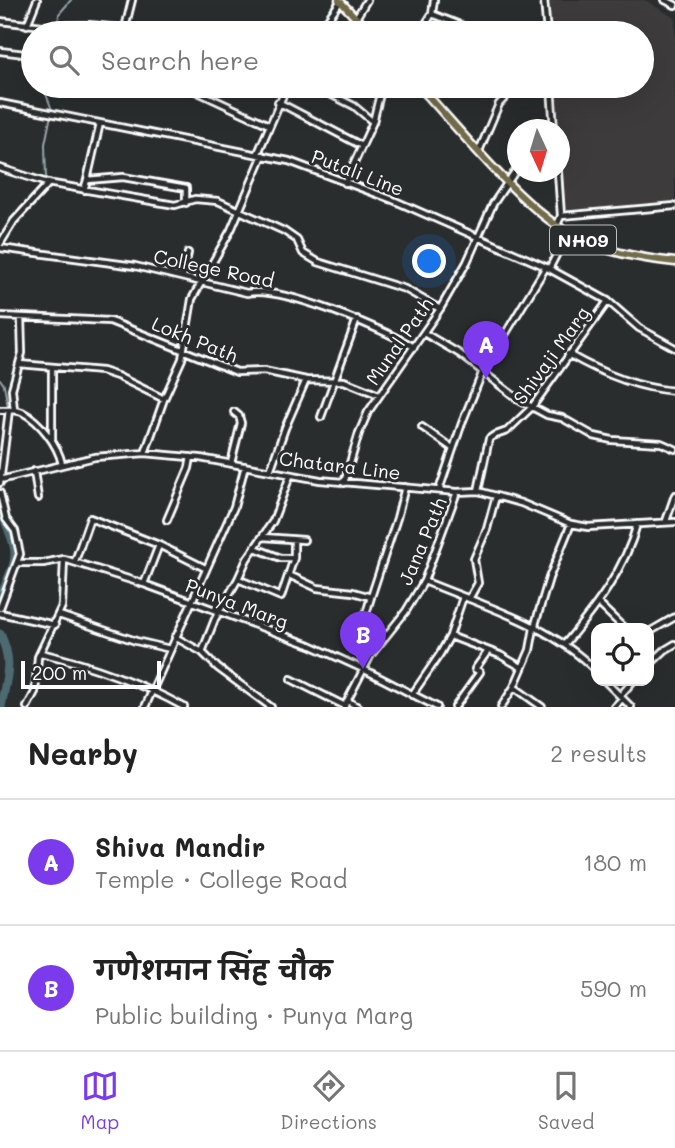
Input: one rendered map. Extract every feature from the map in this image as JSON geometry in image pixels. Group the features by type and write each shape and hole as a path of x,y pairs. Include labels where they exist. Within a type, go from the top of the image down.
{"main road":[{"path":"340,1 359,21"},
{"name":"NH09","path":"430,98 507,180"},
{"name":"NH09","path":"509,182 557,225 569,232 614,252 675,262"}],"street":[{"path":"29,21 37,0"},
{"path":"127,21 132,0"},
{"path":"356,18 367,0"},
{"path":"428,21 435,0"},
{"path":"544,0 546,21"},
{"path":"665,0 675,5"},
{"path":"326,21 340,1"},
{"path":"432,14 450,21"},
{"path":"0,21 21,24"},
{"path":"0,51 21,54"},
{"path":"211,98 269,125"},
{"path":"145,453 184,352 192,299 240,210 280,98"},
{"path":"338,98 354,106 373,122"},
{"path":"345,183 373,122 379,98"},
{"path":"479,151 499,104 505,98"},
{"path":"552,98 554,119"},
{"path":"278,102 362,146"},
{"name":"Putali Line","path":"0,103 261,154 289,161 373,191 547,268 608,301 639,328 674,348"},
{"path":"84,190 100,123"},
{"path":"0,168 46,183 175,205 195,199 218,201 284,231 297,240 303,253 318,262 405,289 440,309"},
{"path":"87,180 123,177 184,187 187,190 186,203"},
{"name":"Munal Path","path":"344,483 359,433 379,395 440,309 467,262 493,204 507,182"},
{"path":"557,225 561,216 559,182"},
{"path":"0,246 14,221 46,183"},
{"path":"561,216 675,206"},
{"path":"439,490 452,448 483,371 569,232"},
{"name":"College Road","path":"0,246 135,266 247,293 257,291 288,298 357,319 414,347"},
{"path":"183,276 188,253"},
{"name":"Shivaji Marg","path":"478,491 489,439 507,431 532,407 608,301"},
{"name":"Lokh Path","path":"0,316 110,321 237,372 264,371 306,380 334,380 356,384 379,395"},
{"path":"0,481 7,410 22,353 22,317"},
{"path":"321,417 357,319"},
{"path":"424,333 460,354 547,415 562,418 594,436 612,440 661,443 675,449"},
{"path":"674,348 675,339"},
{"path":"568,354 594,369 620,379 675,391"},
{"path":"19,365 109,373 164,399"},
{"path":"52,367 52,439"},
{"path":"270,471 306,380"},
{"path":"7,410 24,413 52,439 60,452 62,464"},
{"path":"231,463 241,423 234,412"},
{"path":"422,428 452,448"},
{"name":"Chatara Line","path":"0,481 95,457 145,453 231,463 344,483 457,492 478,491 520,503 571,524 607,527 675,522"},
{"path":"167,520 191,457"},
{"path":"145,707 234,507 245,466"},
{"path":"34,471 38,498"},
{"path":"202,652 220,611 273,521 290,475"},
{"path":"382,641 359,637 405,487"},
{"name":"Jana Path","path":"345,705 363,669 406,611 424,581 457,492"},
{"path":"0,493 6,519 15,531 18,542 18,562 0,611 55,625"},
{"path":"666,521 675,495"},
{"path":"412,695 440,654 466,598 478,583 474,559 487,529 496,496"},
{"path":"75,561 90,518 159,545 205,568"},
{"path":"501,707 514,687 530,650 549,578 571,524"},
{"path":"565,644 599,604 633,541 637,524"},
{"path":"263,537 304,540"},
{"path":"238,579 281,597 293,558 294,540"},
{"path":"144,584 159,545"},
{"path":"255,548 281,558 293,558"},
{"path":"27,707 35,692 36,663 59,615 64,559"},
{"name":"Punya Marg","path":"18,562 43,563 64,559 75,561 191,600 310,645 437,707"},
{"path":"289,575 317,588 371,597"},
{"path":"424,581 553,636 591,665"},
{"path":"599,604 619,623"},
{"path":"59,615 136,641 170,649"},
{"path":"654,629 675,618"},
{"path":"450,635 521,667"},
{"path":"175,637 202,652 218,668 271,707"},
{"path":"654,660 675,644"},
{"path":"454,707 480,671 475,669 488,651"},
{"path":"41,653 81,663 153,690 184,707"},
{"path":"291,679 345,705 358,707"},
{"path":"610,686 631,707"},
{"path":"614,707 630,686"},
{"path":"514,687 542,707"}],"shaded area":[{"path":"544,0 645,0 675,18 675,206 561,216 561,182 570,182 570,119 553,119 552,98 654,98 654,21 546,21"}],"waterway":[{"path":"58,21 59,14 71,0"},
{"path":"43,187 46,179 45,144 52,110 48,98"},
{"path":"0,235 11,222"},
{"path":"0,320 19,320"},
{"path":"25,320 36,320"},
{"path":"101,322 123,328"},
{"path":"167,346 178,352"},
{"path":"0,379 4,385 8,407"},
{"path":"0,598 15,557 13,541 3,515"},
{"path":"0,634 8,662 1,707"}],"place":[{"name":"Shiva Mandir","path":"486,379"},
{"name":"गणेशमान सिंह चौक","path":"363,669"}]}
